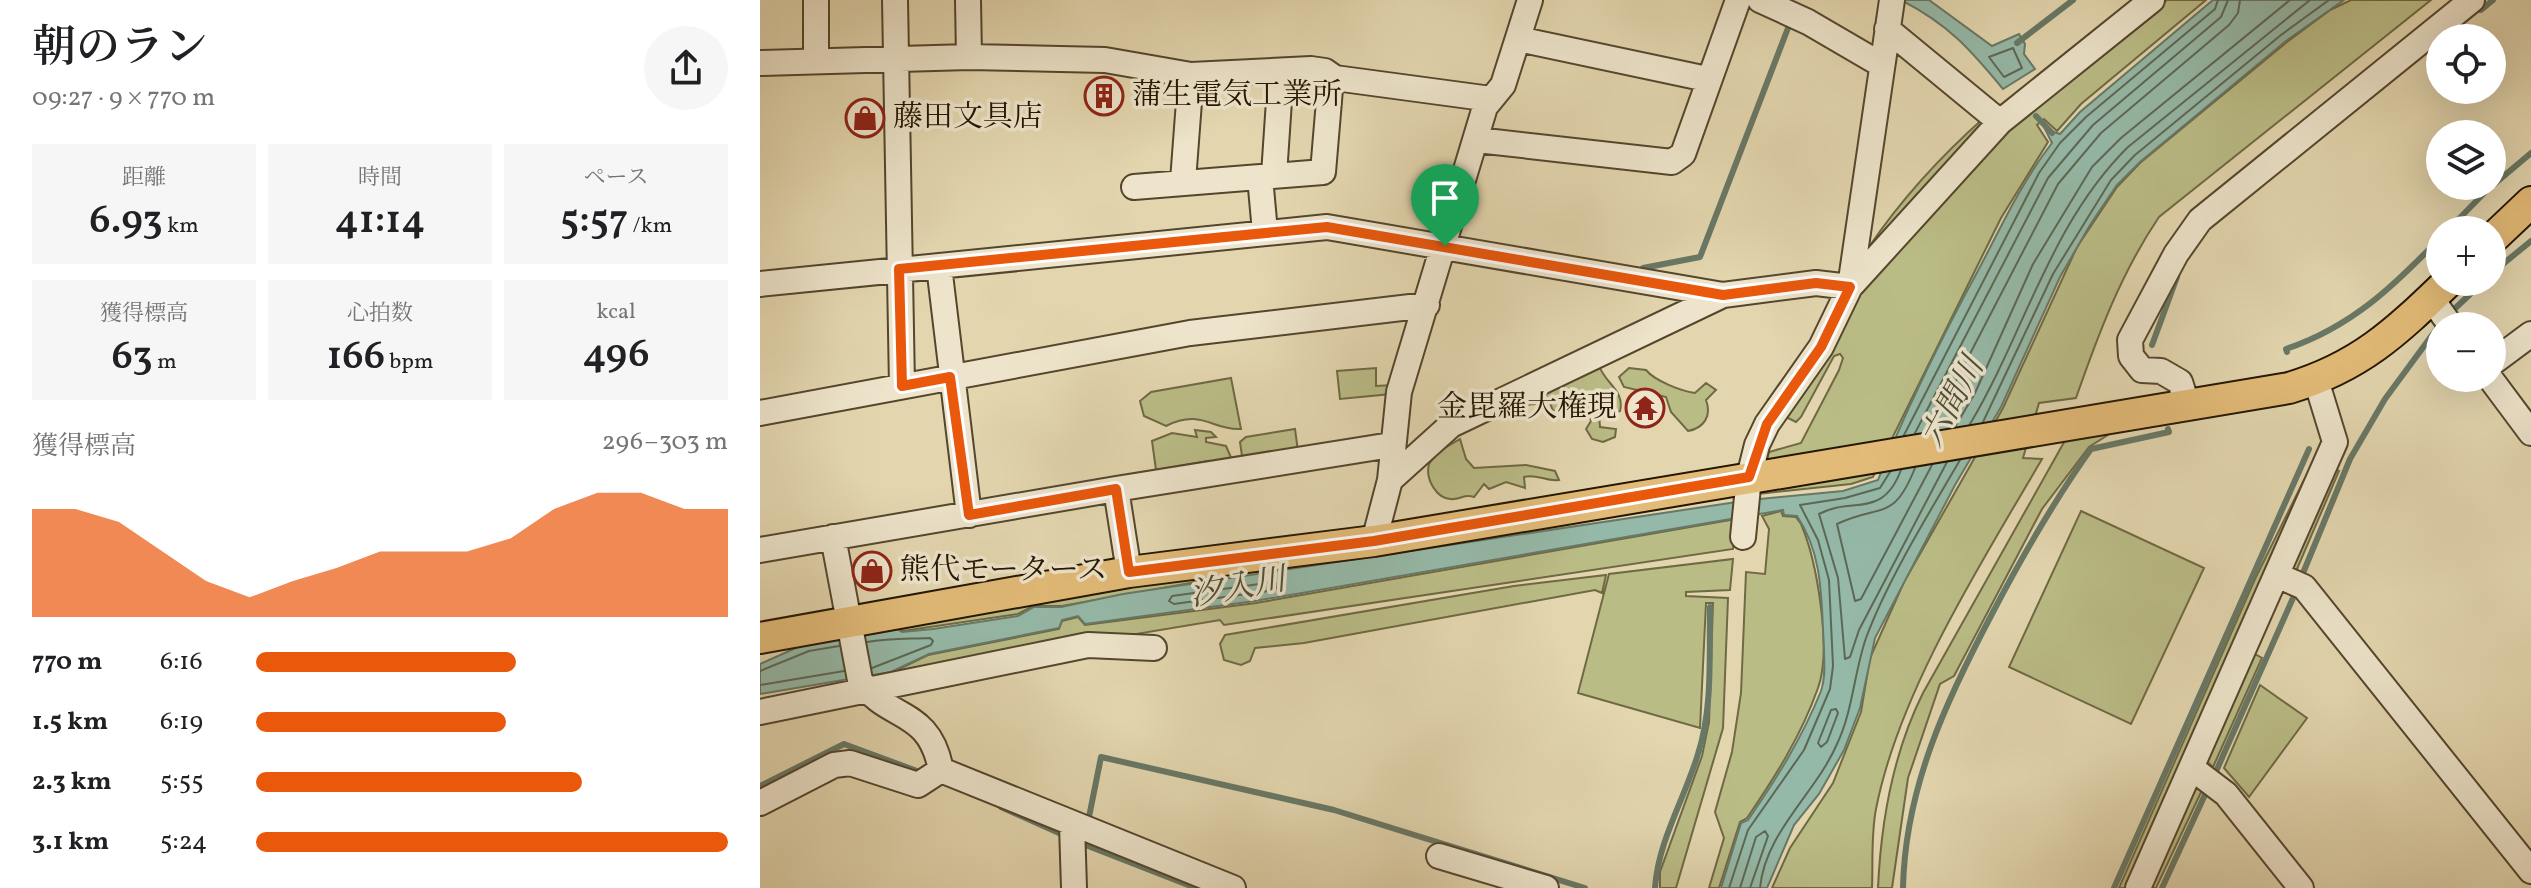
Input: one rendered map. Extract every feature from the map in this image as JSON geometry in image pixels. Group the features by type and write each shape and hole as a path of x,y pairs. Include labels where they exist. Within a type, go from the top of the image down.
{"main road":[{"path":"2506,226 2531,202"},
{"path":"760,638 849,628 1129,572 1374,541 1751,481 2068,422 2253,395 2316,380 2378,347 2443,304"}],"street":[{"path":"816,0 816,61"},
{"path":"895,0 902,386"},
{"path":"968,0 969,57"},
{"path":"1374,541 1390,480 1391,445 1399,392 1477,140 1491,99 1503,85 1530,0"},
{"path":"1477,140 1672,162 1683,154 1706,93 1707,79 1738,0"},
{"path":"1760,0 1808,22 1880,64"},
{"path":"1850,287 1880,64 1892,0"},
{"path":"1743,537 1751,481 1767,424 1821,347 1850,287 2000,122 2152,0"},
{"path":"2187,404 2180,382 2161,371 2142,370 2131,356 2130,340 2176,254 2200,220 2472,0"},
{"path":"1887,29 2000,122"},
{"path":"1518,39 1707,79"},
{"path":"760,63 969,57 1105,60 1191,75 1311,69 1325,71 1331,77 1491,99"},
{"path":"1265,232 1267,176 1281,71"},
{"path":"1183,181 1191,75"},
{"path":"1134,187 1323,172 1331,77"},
{"path":"760,284 1327,227 1723,295 1816,283 1850,287"},
{"path":"939,266 969,515"},
{"path":"1390,480 1451,425 1723,295"},
{"path":"760,413 1190,333 1427,305"},
{"path":"2506,356 2531,334"},
{"path":"2138,888 2206,778 2291,581 2335,442 2316,380"},
{"path":"2506,383 2521,401 2531,433"},
{"path":"760,550 1391,445"},
{"path":"1116,489 1129,572"},
{"path":"760,803 834,765 850,763 918,785 933,775 937,746 921,725 863,685 833,537"},
{"path":"2291,581 2531,871"},
{"path":"760,712 863,685 1088,645 1154,648"},
{"path":"933,775 1072,833 1233,888"},
{"path":"2206,778 2301,888"},
{"path":"1072,833 1074,888"},
{"path":"1439,856 1546,888"}],"green space":[{"path":"2167,0 2206,0 2081,104 2057,131 2044,119 2037,125 2048,142 2001,218 1873,477 1851,484 1757,494 1769,452 1801,443 1839,370 1843,358 1840,354 1834,356 1801,417 1796,422 1788,418 1787,413 1860,287 1891,260 1988,145"},
{"path":"2351,0 2431,0 2159,217 2122,282 2076,398 2039,403 2023,458 2042,459 1945,628 1903,719 1887,764 1874,819 1872,888 1772,888 1790,848 1833,783 1861,712 1870,658 1904,582 2003,408 2077,247 2117,187 2140,163 2287,42 2330,10"},
{"path":"1986,116 1989,121 1957,151 1873,247 1869,247 1923,178"},
{"path":"1599,366 1621,404 1620,411 1599,414 1600,427 1616,429 1615,437 1603,442 1592,439 1586,429 1591,421 1587,401 1567,402 1563,410 1553,411 1548,397 1541,396 1535,404 1524,405 1517,397"},
{"path":"1376,368 1376,386 1392,385 1391,394 1340,399 1337,371"},
{"path":"1629,368 1646,370 1662,382 1689,392 1695,393 1706,383 1716,390 1706,400 1708,411 1705,420 1688,431 1671,412 1666,397 1624,387 1619,377"},
{"path":"1231,378 1241,429 1189,419 1166,426 1144,416 1140,401 1151,392"},
{"path":"2119,428 2089,447 2042,509 1954,676 1940,684 1908,778 1892,888 1878,888 1890,788 1904,739 1923,693 2067,437"},
{"path":"1295,429 1298,451 1250,458 1242,456 1240,442 1246,437"},
{"path":"1195,430 1211,432 1216,437 1206,438 1206,442 1226,446 1233,462 1210,465 1209,461 1156,470 1152,441 1172,433 1197,437"},
{"path":"1460,439 1466,459 1474,468 1526,465 1555,471 1559,480 1528,476 1524,477 1525,488 1506,482 1489,489 1484,484 1474,497 1448,499 1434,488 1429,476 1429,464 1438,452"},
{"path":"2333,468 2339,471 2294,576 2289,574"},
{"path":"2304,480 2310,484 2131,888 2119,888 2255,579"},
{"path":"1781,511 1783,516 1796,517 1807,540 1821,606 1822,672 1804,723 1787,756 1747,818 1740,822 1719,888 1709,888 1724,838 1715,812 1732,752 1741,693 1746,572 1765,574 1769,529 1762,516"},
{"path":"2081,511 2204,568 2131,724 2009,667"},
{"path":"1736,519 1733,549 1224,625 1220,620 908,672 895,671 928,655 1059,629 1062,621 1078,617 1085,625 1256,603"},
{"path":"1733,559 1730,590 1686,592 1686,596 1728,598 1723,728 1676,888 1660,888 1660,872 1702,756 1709,722 1713,603 1706,603 1700,728 1578,693 1609,574"},
{"path":"1606,575 1602,593 1595,590 1304,643 1255,648 1250,661 1241,665 1224,660 1220,644 1225,635 1514,586"},
{"path":"1185,578 1196,582 1062,606 1033,606 1018,614 903,631 899,627 1064,594"},
{"path":"2253,653 2262,658 2213,767 2203,758"},
{"path":"2260,685 2307,718 2249,797 2224,768"},
{"path":"2194,787 2203,788 2156,888 2143,888"}],"water":[{"path":"1901,0 1929,0 1992,46 2019,34 2025,44 2024,54 2035,69 2003,89 1957,38 1932,18"},
{"path":"2213,0 2344,0 2286,41 2140,162 2117,185 2090,225 2060,277 2001,407 1955,485 1875,638 1860,708 1844,750 1819,794 1794,825 1767,888 1721,888 1741,823 1748,820 1769,789 1806,725 1821,691 1824,675 1817,563 1806,531 1797,516 1784,515 1783,510 1255,601 1085,624 1078,616 1062,620 1059,628 929,654 891,672 760,694 760,664 807,643 896,628 902,632 933,629 1018,616 1034,607 1061,607 1123,594 1750,500 1843,491 1878,480 1913,398 1953,318 2014,202 2052,143 2045,129 2060,134 2080,112"}],"waterway":[{"path":"2017,43 2073,0"},
{"path":"2471,9 2481,10 2493,0"},
{"path":"1643,268 1700,257 1788,28"},
{"path":"2036,116 2052,133"},
{"path":"2506,174 2531,153"},
{"path":"2462,216 2477,200"},
{"path":"2506,262 2531,241"},
{"path":"2287,352 2286,349 2331,329 2370,304 2426,252"},
{"path":"2152,345 2177,277"},
{"path":"2451,312 2468,296"},
{"path":"2301,578 2350,459 2385,399 2426,343"},
{"path":"1903,888 1911,814 1932,745 1960,678 2027,549 2091,449 2169,432 2168,429"},
{"path":"2114,888 2309,449"},
{"path":"2214,776 2297,589"},
{"path":"1655,888 1661,853 1703,736 1709,681 1710,607"},
{"path":"760,786 844,744 925,774"},
{"path":"1088,822 1101,757 1334,810 1585,888"},
{"path":"2162,888 2209,786"},
{"path":"1001,807 1068,837"},
{"path":"1078,842 1196,888"}],"place":[{"name":"蒲生電気工業所","path":"1104,96"},
{"name":"藤田文具店","path":"865,118"},
{"name":"金毘羅大権現","path":"1645,408"},
{"name":"熊代モータース","path":"872,571"}],"route":[{"path":"1327,227 1445,246 1723,295 1816,283 1850,287 1821,347 1767,424 1757,445 1749,477 1374,541 1129,572 1116,489 969,515 950,377 902,386 899,269 1327,227"}],"water label":[{"name":"六間川","path":"1954,403"},
{"name":"汐入川","path":"1238,589"}]}
